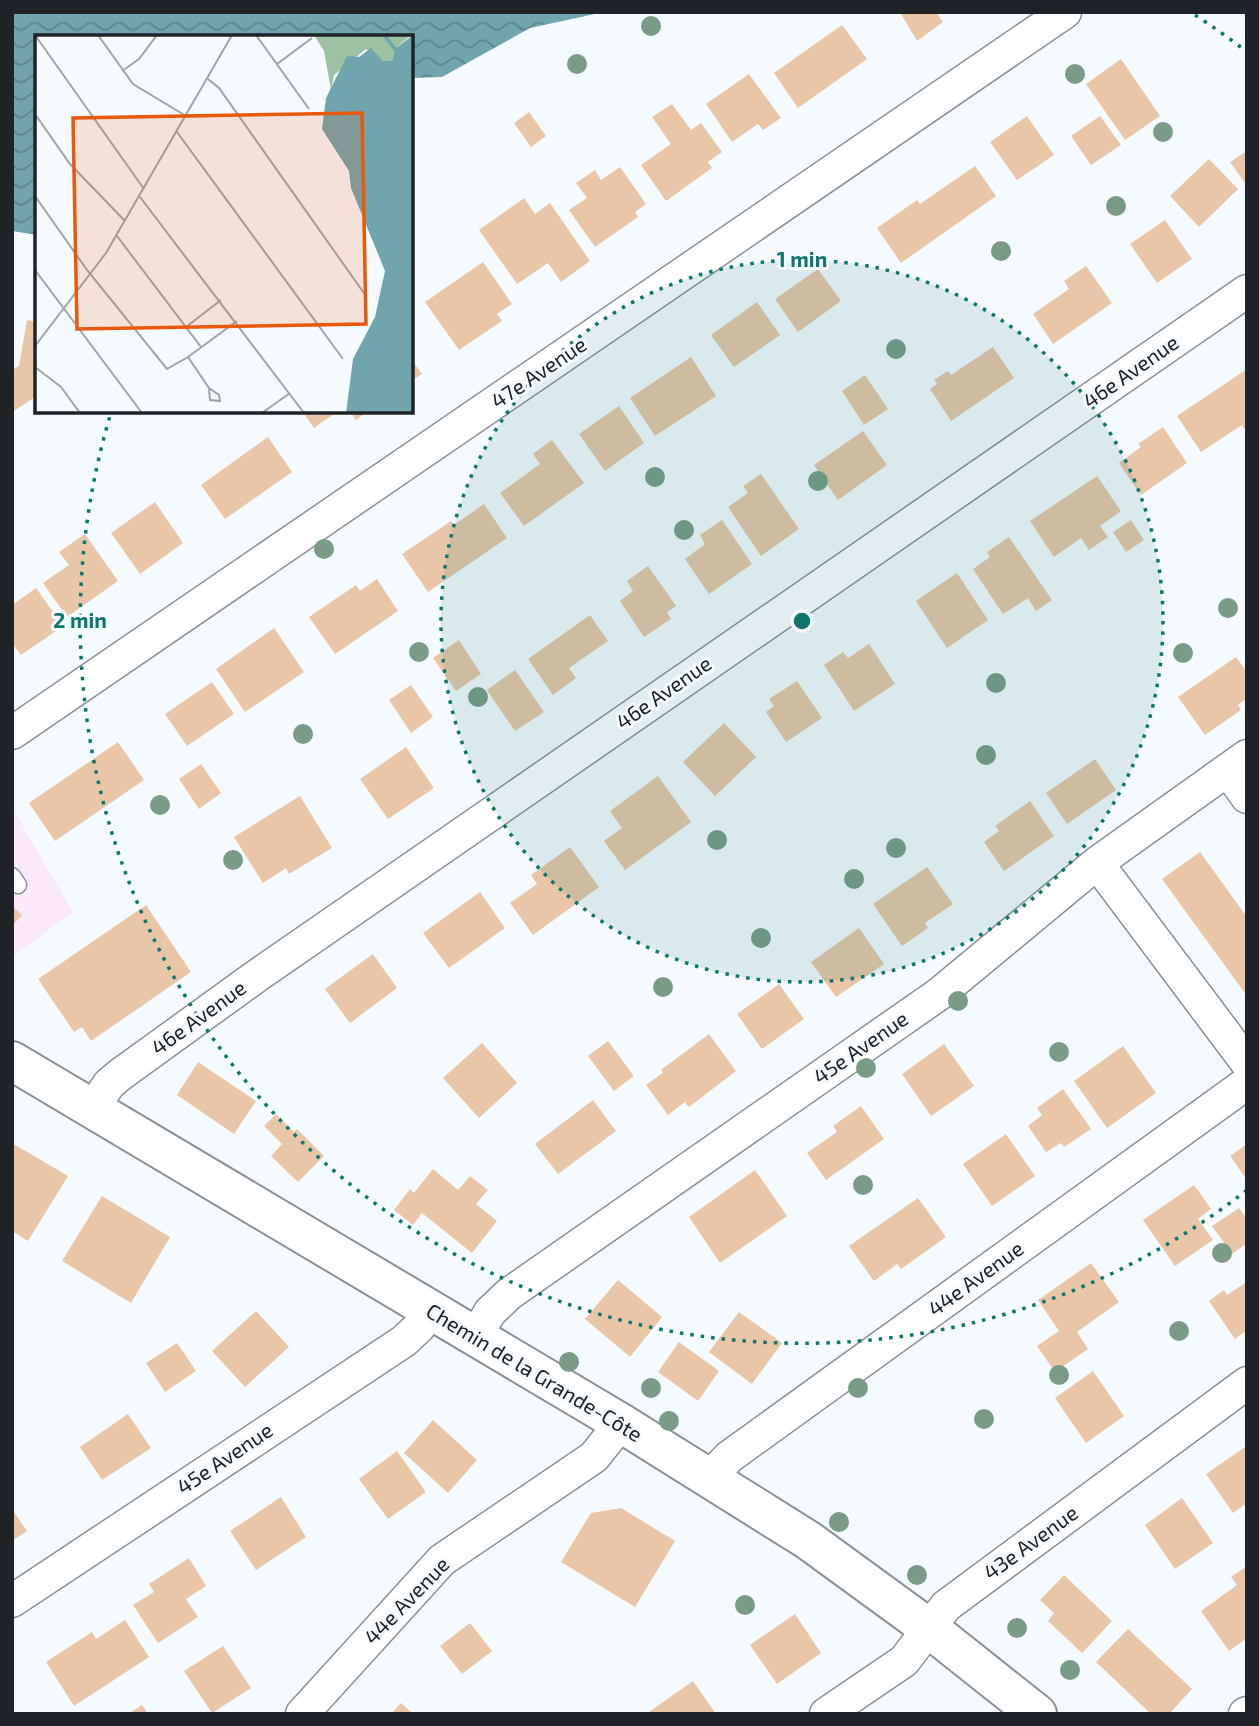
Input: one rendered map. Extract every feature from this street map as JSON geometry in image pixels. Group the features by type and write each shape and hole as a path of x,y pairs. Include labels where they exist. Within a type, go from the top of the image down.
{"main road":[{"name":"Chemin de la Grande-Côte","path":"12,1060 621,1423 808,1540 930,1629 1037,1714"}],"street":[{"name":"47e Avenue","path":"12,733 1065,12"},
{"name":"46e Avenue","path":"93,1108 109,1084 121,1074 258,975 1247,291"},
{"path":"1237,763 1247,797"},
{"name":"45e Avenue","path":"475,1336 490,1312 509,1294 939,994 1097,863 1237,763"},
{"path":"1097,863 1247,1063"},
{"name":"44e Avenue","path":"709,1478 740,1449 1247,1083"},
{"name":"45e Avenue","path":"12,1601 404,1340 419,1327 431,1311"},
{"name":"43e Avenue","path":"826,1714 904,1661 946,1606 1247,1383"},
{"name":"44e Avenue","path":"302,1714 442,1560 594,1457 621,1423"}],"shaded area":[{"path":"12,808 73,912 12,957"}],"water":[{"path":"12,12 604,12 530,28 442,77 413,78 413,35 35,35 35,235 12,231"}],"building":[{"path":"900,12 936,12 943,22 917,41"},
{"path":"842,25 867,59 798,108 774,73"},
{"path":"1121,59 1160,116 1125,140 1086,84"},
{"path":"749,74 781,118 763,130 758,124 732,142 706,104"},
{"path":"672,104 691,130 701,123 722,152 708,162 712,168 666,201 641,165 671,144 652,117"},
{"path":"529,112 546,136 531,147 514,123"},
{"path":"1027,116 1054,155 1017,180 990,142"},
{"path":"1100,116 1121,145 1091,165 1071,136"},
{"path":"1247,151 1247,186 1230,162"},
{"path":"1209,159 1238,189 1199,227 1170,196"},
{"path":"975,166 996,196 901,263 877,228 917,200 920,204"},
{"path":"620,167 646,204 635,212 638,217 595,247 569,210 587,198 576,183 595,170 601,180"},
{"path":"524,198 535,214 550,203 590,261 561,282 548,263 517,284 479,230"},
{"path":"1165,220 1192,259 1157,283 1130,244"},
{"path":"483,262 512,304 497,314 502,321 459,350 425,302"},
{"path":"1086,266 1112,303 1053,344 1033,314 1069,289 1064,281"},
{"path":"818,269 841,301 798,332 775,299"},
{"path":"757,302 780,335 734,367 711,335"},
{"path":"27,320 35,322 35,397 12,412 12,370 19,366"},
{"path":"993,347 1014,378 951,421 930,389 937,384 934,380 948,371 951,375"},
{"path":"691,357 716,396 655,436 630,398"},
{"path":"413,362 422,374 413,380"},
{"path":"1247,369 1247,433 1242,425 1201,452 1177,416"},
{"path":"865,375 888,409 864,425 842,391"},
{"path":"619,406 644,443 605,471 579,434"},
{"path":"303,413 335,413 314,428"},
{"path":"351,413 365,413 356,420"},
{"path":"1163,427 1187,463 1141,495 1119,463 1141,447 1138,444"},
{"path":"863,431 887,465 838,500 814,465"},
{"path":"268,437 292,472 225,519 201,485"},
{"path":"552,440 584,483 524,526 500,493 540,464 533,454"},
{"path":"761,474 799,529 761,556 728,507 748,493 743,486"},
{"path":"1097,476 1121,511 1100,526 1108,537 1089,550 1081,538 1054,557 1030,521"},
{"path":"155,502 183,543 140,574 111,533"},
{"path":"484,504 507,538 428,592 402,554 451,521 454,525"},
{"path":"722,520 752,564 709,594 685,559 705,544 700,535"},
{"path":"1131,520 1144,540 1126,552 1113,532"},
{"path":"85,534 118,581 67,617 43,583 69,565 59,552"},
{"path":"1009,537 1052,600 1036,611 1028,598 1003,614 973,569 990,557 987,552"},
{"path":"648,566 676,606 667,612 671,619 644,637 620,601 633,591 627,581"},
{"path":"957,573 988,620 947,648 916,601"},
{"path":"377,579 398,611 335,654 309,617 356,585 360,591"},
{"path":"36,588 63,626 21,655 12,643 12,605"},
{"path":"590,615 608,641 569,668 576,678 553,695 528,659"},
{"path":"274,628 304,672 245,712 216,669"},
{"path":"459,640 481,674 456,691 433,658"},
{"path":"869,644 895,684 854,711 824,665 843,652 848,658"},
{"path":"1236,657 1247,672 1247,698 1238,705 1241,710 1205,735 1178,697"},
{"path":"515,670 544,712 515,731 487,690"},
{"path":"797,681 822,718 786,742 766,712 774,706 769,699"},
{"path":"212,682 234,714 187,746 165,714"},
{"path":"411,685 433,717 411,733 389,700"},
{"path":"724,723 756,757 715,796 683,762"},
{"path":"118,742 144,780 55,841 29,803"},
{"path":"406,747 434,788 388,819 360,779"},
{"path":"1095,759 1116,790 1067,824 1046,793"},
{"path":"201,764 221,793 199,809 179,779"},
{"path":"658,776 691,822 625,870 604,841 622,828 610,811"},
{"path":"300,796 332,848 289,874 286,868 263,883 234,837"},
{"path":"1030,801 1054,836 1004,871 984,842 999,831 995,826"},
{"path":"570,847 599,887 533,935 510,903 537,884 531,875"},
{"path":"1200,852 1247,917 1247,996 1162,879"},
{"path":"927,867 953,904 925,923 928,928 902,946 873,904"},
{"path":"480,892 505,928 449,968 423,933"},
{"path":"146,905 191,972 91,1041 82,1027 74,1032 38,979"},
{"path":"12,906 22,915 12,926"},
{"path":"859,928 884,964 836,997 811,962"},
{"path":"373,954 397,988 350,1023 325,989"},
{"path":"779,984 804,1019 762,1049 737,1014"},
{"path":"709,1034 736,1071 689,1107 685,1102 668,1115 646,1085 663,1073 661,1070"},
{"path":"608,1041 634,1076 614,1091 588,1056"},
{"path":"482,1043 517,1083 479,1118 443,1078"},
{"path":"944,1044 974,1086 931,1116 902,1074"},
{"path":"1123,1046 1156,1093 1107,1128 1074,1081"},
{"path":"198,1062 256,1101 234,1134 177,1095"},
{"path":"1063,1089 1091,1129 1064,1147 1061,1143 1046,1152 1028,1126 1042,1115 1037,1108"},
{"path":"593,1100 616,1131 558,1174 535,1144"},
{"path":"861,1106 884,1139 826,1180 807,1153 837,1132 833,1126"},
{"path":"276,1114 294,1132 297,1129 324,1156 298,1182 271,1156 282,1144 264,1126"},
{"path":"1006,1134 1035,1176 992,1206 963,1164"},
{"path":"12,1143 68,1176 28,1241 12,1231"},
{"path":"1247,1144 1247,1180 1230,1156"},
{"path":"433,1169 458,1190 470,1176 488,1190 476,1204 497,1221 472,1253 422,1213 413,1225 394,1210 410,1189 414,1193"},
{"path":"755,1170 787,1216 720,1263 689,1217"},
{"path":"1194,1185 1211,1209 1198,1219 1213,1240 1175,1266 1143,1220"},
{"path":"102,1196 170,1237 131,1303 62,1261"},
{"path":"918,1198 946,1237 901,1269 897,1264 874,1281 849,1246"},
{"path":"1239,1208 1247,1219 1247,1243 1232,1254 1212,1226"},
{"path":"1091,1263 1119,1302 1077,1332 1088,1349 1055,1372 1037,1346 1059,1331 1038,1300"},
{"path":"618,1280 662,1317 630,1357 585,1319"},
{"path":"1247,1282 1247,1330 1235,1339 1209,1301 1224,1290 1227,1295"},
{"path":"256,1311 289,1347 245,1387 212,1351"},
{"path":"739,1312 782,1343 752,1384 709,1352"},
{"path":"679,1342 719,1371 698,1401 658,1372"},
{"path":"177,1343 196,1371 165,1392 146,1363"},
{"path":"1093,1371 1124,1416 1086,1443 1055,1398"},
{"path":"128,1414 151,1448 102,1480 80,1447"},
{"path":"433,1420 477,1460 448,1493 404,1453"},
{"path":"1245,1447 1247,1503 1233,1513 1206,1474"},
{"path":"397,1451 426,1492 388,1519 359,1479"},
{"path":"281,1497 306,1537 256,1570 230,1531"},
{"path":"1182,1498 1213,1543 1175,1569 1145,1525"},
{"path":"621,1508 675,1541 635,1607 561,1562 591,1513"},
{"path":"12,1509 27,1531 12,1541"},
{"path":"189,1558 206,1586 186,1599 198,1617 158,1643 133,1605 154,1592 149,1584"},
{"path":"1247,1566 1247,1638 1229,1651 1201,1611 1237,1585 1231,1577"},
{"path":"1064,1575 1112,1621 1082,1653 1048,1621 1054,1613 1040,1600"},
{"path":"795,1614 821,1653 777,1684 750,1645"},
{"path":"125,1620 149,1657 74,1706 46,1662 92,1632 96,1639"},
{"path":"470,1623 492,1651 462,1674 440,1646"},
{"path":"1128,1629 1192,1689 1169,1714 1151,1714 1096,1662"},
{"path":"223,1646 251,1688 212,1713 184,1671"},
{"path":"693,1681 716,1714 646,1714"},
{"path":"401,1703 413,1714 391,1714"},
{"path":"142,1705 148,1714 128,1714"}]}
